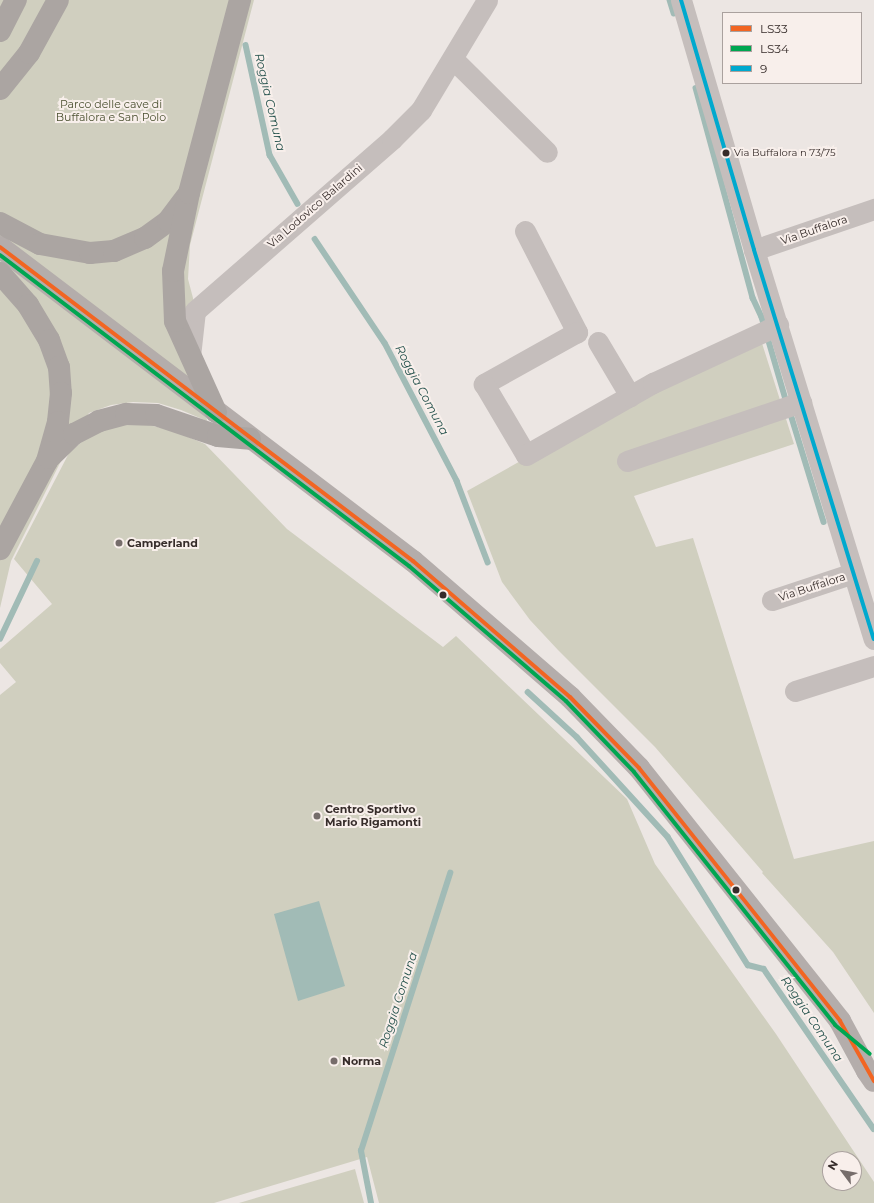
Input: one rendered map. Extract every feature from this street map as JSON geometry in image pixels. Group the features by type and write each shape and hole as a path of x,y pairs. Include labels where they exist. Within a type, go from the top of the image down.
{"highway":[{"path":"0,79 41,0"},
{"path":"0,89 29,53 58,0"},
{"path":"216,412 175,321 173,271 189,193 240,0"},
{"path":"0,222 40,244 90,253 114,251 145,238 168,220 189,193"},
{"path":"0,273 28,305 49,340 59,367 61,393 58,422 47,461 0,549"},
{"path":"47,461 74,434 99,421 126,414 156,415 218,436 250,439"}],"main road":[{"path":"0,248 413,562 570,696 639,768 840,1021 874,1081"},
{"path":"840,1021 874,1049"}],"street":[{"name":"Via Lodovico Balardini","path":"190,356 195,311 392,139 421,110 453,59 487,0"},
{"name":"Via Buffalora","path":"681,0 754,250 874,639"},
{"path":"453,59 547,152"},
{"name":"Via Buffalora","path":"754,250 874,209"},
{"path":"526,231 577,332 484,384 526,455 653,383 778,325"},
{"path":"598,342 630,396"},
{"path":"627,461 801,402"},
{"name":"Via Buffalora","path":"772,600 853,573"},
{"path":"795,691 874,666"}],"green space":[{"name":"Parco delle cave di Buffalora e San Polo","path":"0,0 254,0 190,245 188,279 193,298 207,421 181,410 158,403 133,402 111,405 89,413 66,451 11,561 0,608"},
{"path":"761,340 794,444 634,496 656,547 693,538 794,859 874,841 874,1013 833,952 762,873 763,872 655,747 530,620 502,582 467,491 656,385"},
{"name":"Centro Sportivo Mario Rigamonti","path":"141,423 174,431 205,444 287,529 443,647 456,636 627,799 655,864 776,1034 853,1151 822,1151 822,1191 862,1191 862,1164 874,1182 874,1203 379,1203 367,1157 214,1203 0,1203 0,695 16,682 0,663 0,649 52,604 14,559 69,453 94,431 119,424"},
{"path":"355,1169 364,1203 239,1203"}],"water":[{"path":"319,901 345,986 298,1001 274,914"}],"waterway":[{"path":"670,0 674,13"},
{"name":"Roggia Comuna","path":"246,45 270,155 298,204"},
{"path":"696,88 753,298 762,317 787,403"},
{"name":"Roggia Comuna","path":"315,239 385,343 457,481 488,562"},
{"path":"790,411 824,522"},
{"name":"Roggia Comuna","path":"0,639 37,561"},
{"name":"Roggia Comuna","path":"528,692 577,737 668,837 748,965 764,969 874,1129"},
{"name":"Roggia Comuna","path":"371,1203 361,1151 450,873"}],"transit line":[{"name":"9","path":"681,0 754,250 874,639"},
{"name":"LS33","path":"0,247 413,561 570,697 639,768 840,1021 874,1081"},
{"name":"LS34","path":"0,255 409,566 566,701 634,772 835,1025 870,1054"}],"place":[{"name":"Via Buffalora n 73/75","path":"726,153"},
{"name":"Camperland","path":"119,543"},
{"name":"Centro Sportivo Mario Rigamonti","path":"317,816"},
{"name":"Norma","path":"334,1061"}]}
